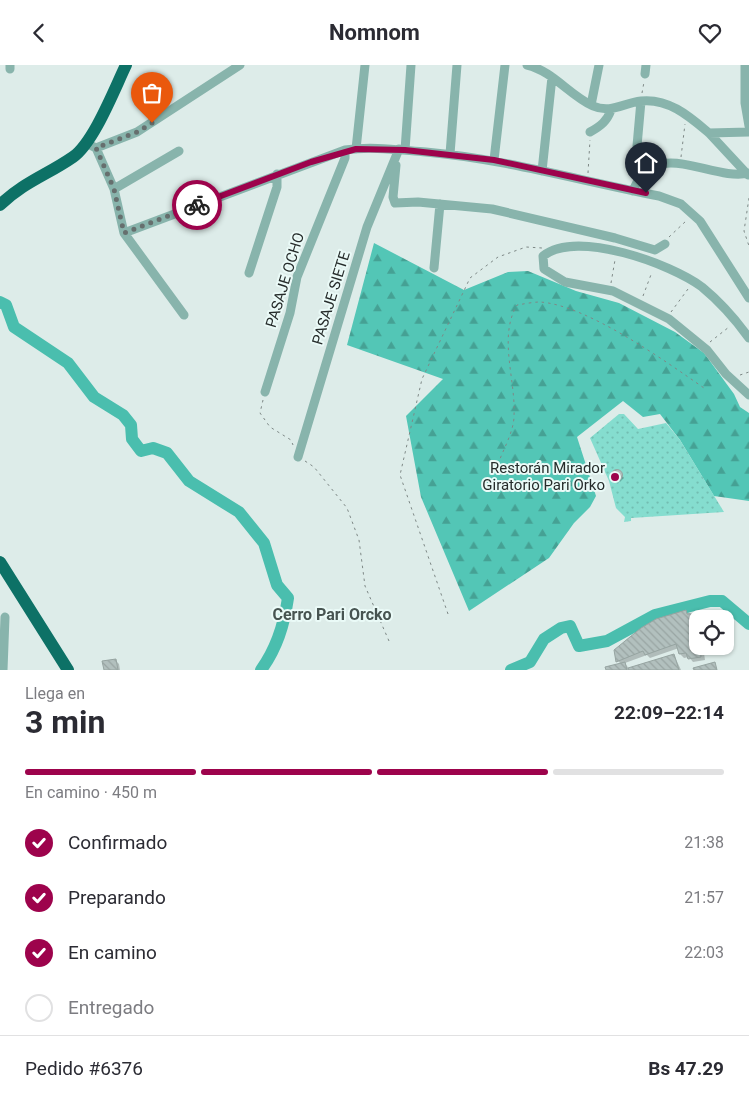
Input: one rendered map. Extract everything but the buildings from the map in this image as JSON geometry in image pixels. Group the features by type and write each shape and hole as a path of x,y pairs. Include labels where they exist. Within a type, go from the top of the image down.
{"highway":[{"path":"0,205 17,189 92,145 126,65"},
{"path":"0,562 68,670"}],"street":[{"path":"184,315 124,233 114,189 92,145 137,132 240,65"},
{"path":"356,149 365,65"},
{"name":"PASAJE SIETE","path":"298,457 366,227 395,160 402,150 411,65"},
{"path":"450,154 457,65"},
{"path":"494,160 505,65"},
{"path":"527,65 552,77 591,105 611,110 641,101 654,101 671,106 686,114 709,133 748,174"},
{"path":"591,105 599,65"},
{"path":"745,65 745,103 749,127"},
{"path":"542,171 552,77"},
{"path":"637,146 641,101"},
{"path":"590,132 600,127 608,118 611,110"},
{"path":"709,133 749,133"},
{"path":"124,233 345,150 402,150 450,154 494,160 587,181 634,188 681,204 694,215 749,298"},
{"name":"PASAJE OCHO","path":"265,392 290,313 297,277 345,158 345,150"},
{"path":"114,189 179,151"},
{"path":"395,160 393,197 395,203 418,202 492,209 615,238 655,250 665,244"},
{"path":"634,188 645,174 654,167 665,163 681,163 748,174"},
{"path":"249,273 277,187 277,174"},
{"path":"434,268 440,204"},
{"path":"749,337 701,287 635,255 574,246 550,250 544,256 542,263 544,269 565,282 609,291 667,318 685,329 704,347 726,374 749,395"},
{"path":"655,250 658,265"},
{"path":"3,670 5,617"}],"path":[{"path":"641,101 646,69"},
{"path":"681,163 686,114"},
{"path":"587,181 590,132"},
{"path":"634,188 637,146"},
{"path":"749,198 744,231 749,246"},
{"path":"665,244 675,230 694,215"},
{"path":"448,613 400,475 422,379 470,278 498,257 526,247 558,249"},
{"path":"609,291 617,252"},
{"path":"639,305 658,265"},
{"path":"667,318 692,282"},
{"path":"498,464 515,418 508,340 510,316 517,305 540,302 576,311 630,339 704,388"},
{"path":"704,347 735,321"},
{"path":"265,392 260,413 270,427 291,440 298,457 314,467 347,508 359,540 365,586 389,641"}],"green space":[{"path":"374,243 464,290 508,272 528,271 576,291 619,303 675,332 704,353 734,394 740,407 749,413 749,501 714,496 680,440 660,414 643,417 623,401 577,437 596,496 590,507 574,523 549,558 469,611 421,497 406,416 443,379 347,345"},
{"path":"619,414 624,414 638,429 666,423 680,440 724,512 631,518 631,521 624,522 625,517 616,508 609,481 590,438"}],"waterway":[{"path":"0,302 6,305 14,327 68,363 94,397 123,415 131,425 132,439 141,451 153,448 167,453 189,481 239,512 264,543 277,585 288,598 279,636 261,670"},
{"path":"511,670 530,662 544,639 561,628 570,626 579,646 607,641 655,615 710,601 722,601 749,624"}],"way so far":[{"path":"152,123 137,132 96,148 114,189 124,233 197,205"}],"place":[{"name":"Restorán Mirador Giratorio Pari Orko","path":"615,477"}],"district":[{"name":"Cerro Pari Orcko","path":"332,614"}],"route":[{"path":"197,205 345,150 356,149 405,150 494,160 646,193"}]}
